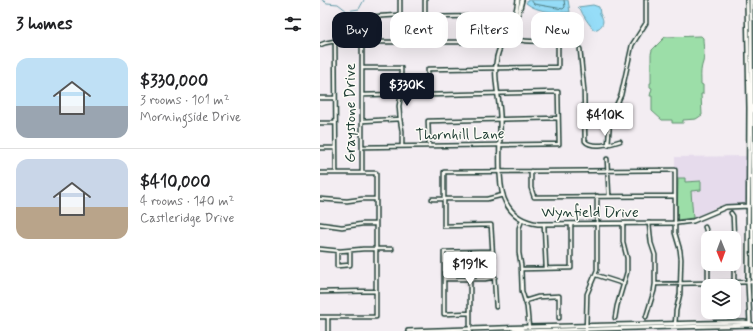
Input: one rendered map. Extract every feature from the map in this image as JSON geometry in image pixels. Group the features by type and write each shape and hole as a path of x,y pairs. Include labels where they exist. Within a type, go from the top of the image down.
{"street":[{"path":"400,0 400,12"},
{"path":"425,0 425,14 428,17 456,17"},
{"path":"515,12 518,0"},
{"path":"519,12 522,0"},
{"path":"608,145 612,112 621,95 634,42 645,26 646,0"},
{"path":"747,0 751,32 750,136 753,298"},
{"path":"749,8 751,0"},
{"path":"428,146 428,121 558,118 558,92 428,95 428,69 558,67 558,41 523,41"},
{"path":"320,45 335,42 336,173"},
{"name":"Graystone Drive","path":"362,48 362,173"},
{"path":"432,199 488,198 502,195 500,119 496,67 501,48"},
{"path":"580,49 583,80 584,137 586,142 590,145 608,145 620,141"},
{"path":"362,68 401,68 400,119 402,146"},
{"path":"362,95 401,94"},
{"path":"320,98 335,98"},
{"path":"584,112 612,112"},
{"name":"Thornhill Lane","path":"362,147 558,144 558,118"},
{"path":"362,121 400,119"},
{"path":"320,123 335,123"},
{"path":"320,148 335,148"},
{"path":"607,159 609,196"},
{"path":"496,307 491,225 444,226 444,172 675,170 675,233 681,258 681,283 675,326"},
{"path":"531,171 534,197 675,196"},
{"path":"320,173 376,173 376,317 320,317"},
{"name":"Wynfield Drive","path":"502,195 511,210 522,220 531,223 544,224 675,223 693,221 726,207 751,206"},
{"path":"586,328 587,294 596,275 597,196"},
{"path":"320,199 346,201 376,198"},
{"path":"751,206 748,282 749,318 752,325"},
{"path":"731,213 733,216 734,231"},
{"path":"522,220 519,228 519,253 522,291 528,313 529,329"},
{"path":"646,317 655,284 655,255 651,243 649,223"},
{"path":"320,224 342,227 362,224 376,224"},
{"path":"544,224 546,268"},
{"path":"521,269 571,268 571,224"},
{"path":"615,318 624,284 627,263 623,242 623,224"},
{"path":"705,227 708,236 708,279"},
{"path":"320,249 350,251 392,249"},
{"path":"337,251 337,266 350,266 350,251"},
{"path":"470,313 444,314 444,252 492,251"},
{"path":"596,275 624,284"},
{"path":"444,279 495,277"},
{"path":"470,279 470,330"},
{"path":"741,282 753,282"},
{"path":"655,284 701,283"},
{"path":"320,292 376,292"},
{"path":"525,301 538,297 559,296 559,318"},
{"path":"328,317 328,331"},
{"path":"744,322 749,318"},
{"path":"512,331 529,329 659,328 744,322 752,325"},
{"path":"408,331 470,330 488,328 568,330 605,325 621,328 640,324 701,329 752,325"},
{"path":"520,331 529,329"}],"shaded area":[{"path":"747,156 745,203 722,205 697,216 677,220 678,168 675,168 675,157"}],"green space":[{"path":"701,36 703,38 704,59 701,68 701,84 703,85 703,94 701,94 702,115 696,119 683,120 683,123 672,123 672,120 662,120 652,111 652,96 650,96 652,88 650,87 651,54 652,50 665,37"},
{"path":"678,178 685,178 685,182 701,181 701,190 691,191 693,218 677,220"}],"water":[{"path":"528,0 568,0 570,12 541,10 526,3"},
{"path":"593,5 599,7 603,20 601,26 594,30 584,16 584,12 582,12 578,7"}],"waterway":[{"path":"322,0 327,3 338,4 347,11 359,9 364,0"}]}
